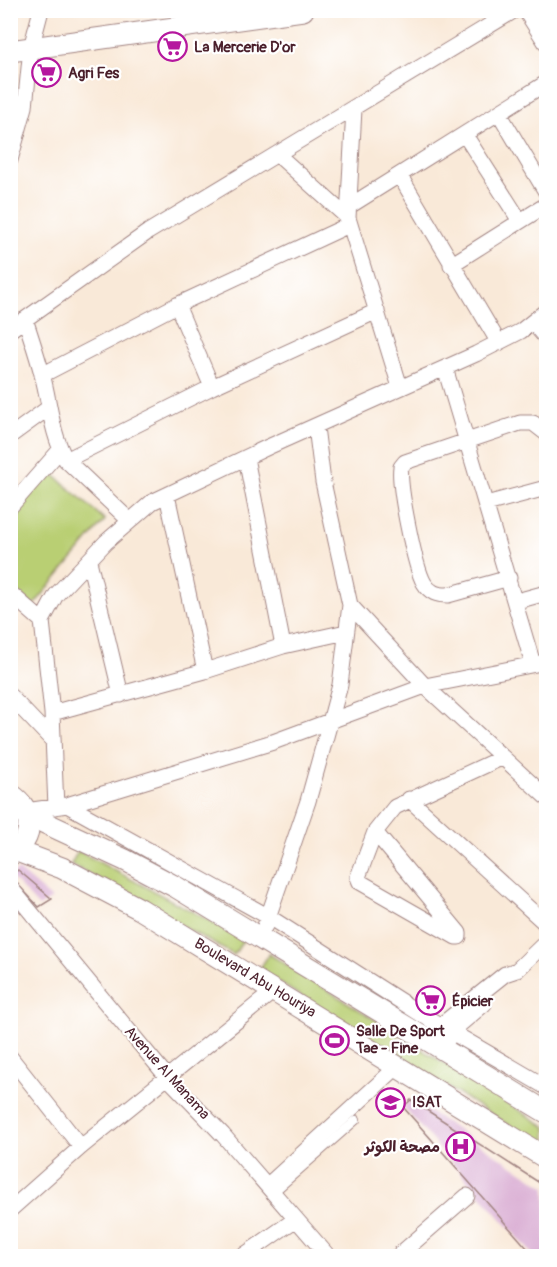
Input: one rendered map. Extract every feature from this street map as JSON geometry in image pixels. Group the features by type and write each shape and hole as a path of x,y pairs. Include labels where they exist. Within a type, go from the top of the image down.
{"main road":[{"path":"20,49 303,10"},
{"path":"10,794 27,813 125,860 260,938 442,1037 546,1112"},
{"path":"14,853 28,835 27,813"},
{"name":"Boulevard Abu Houriya","path":"14,853 63,868 140,909 546,1158"}],"street":[{"path":"10,160 28,91 20,49 41,10"},
{"path":"10,330 148,232 515,10"},
{"path":"525,10 546,43"},
{"path":"42,375 348,217 400,176 546,83"},
{"path":"354,109 348,217 400,387"},
{"path":"499,113 546,192"},
{"path":"465,135 520,221"},
{"path":"278,155 348,217"},
{"path":"400,176 499,343"},
{"path":"451,265 546,205"},
{"path":"177,305 212,387"},
{"path":"10,507 63,455 376,310"},
{"path":"61,806 42,621 56,595 129,520 152,502 499,343 533,323 546,311"},
{"path":"25,319 42,375 47,409 63,455 129,520"},
{"path":"533,323 546,338"},
{"path":"27,813 61,806 330,722 425,686 540,663 509,578 446,368"},
{"path":"10,436 47,409"},
{"path":"509,578 440,595 430,590 420,572 402,489 401,467 405,462 525,422 533,423 546,433"},
{"path":"260,938 308,801 340,685 350,605 323,482 316,427"},
{"path":"246,458 283,646"},
{"path":"486,504 546,488"},
{"path":"167,495 205,671"},
{"path":"89,561 121,695"},
{"path":"10,593 42,621"},
{"path":"517,601 546,593"},
{"path":"350,605 425,686 546,797"},
{"path":"52,713 205,671 283,646 346,632"},
{"path":"10,696 53,741"},
{"path":"375,832 459,933 459,936 456,937 358,880 375,832 395,807 501,758"},
{"path":"409,799 546,924"},
{"path":"61,806 269,917 442,1037 546,1087"},
{"name":"Avenue Al Manama","path":"10,887 168,1078 271,1189 328,1257"},
{"path":"442,1037 512,981 517,970 546,944"},
{"path":"10,1210 81,1147 275,990"},
{"path":"10,1058 81,1147"},
{"path":"271,1189 398,1066"},
{"path":"398,1257 467,1196"},
{"path":"243,1257 296,1219"}],"lane":[{"path":"271,1189 356,1120"}],"green space":[{"path":"51,472 105,520 33,606 11,586 10,515"},
{"path":"78,851 244,939 234,955 71,864"},
{"path":"269,954 400,1035 390,1052 259,970"},
{"path":"407,1040 546,1127 546,1140 543,1146 397,1056"}],"building":[{"path":"18,870 52,899 39,907 10,876"},
{"name":"مصحة الكوثر","path":"411,1100 546,1187 546,1257 535,1257 403,1107"}],"place":[{"name":"La Mercerie D'or","path":"173,47"},
{"name":"Agri Fes","path":"47,73"},
{"name":"Épicier","path":"431,1001"},
{"name":"Salle De Sport Tae - Fine","path":"335,1040"},
{"name":"ISAT","path":"391,1102"},
{"name":"مصحة الكوثر","path":"461,1147"}]}
